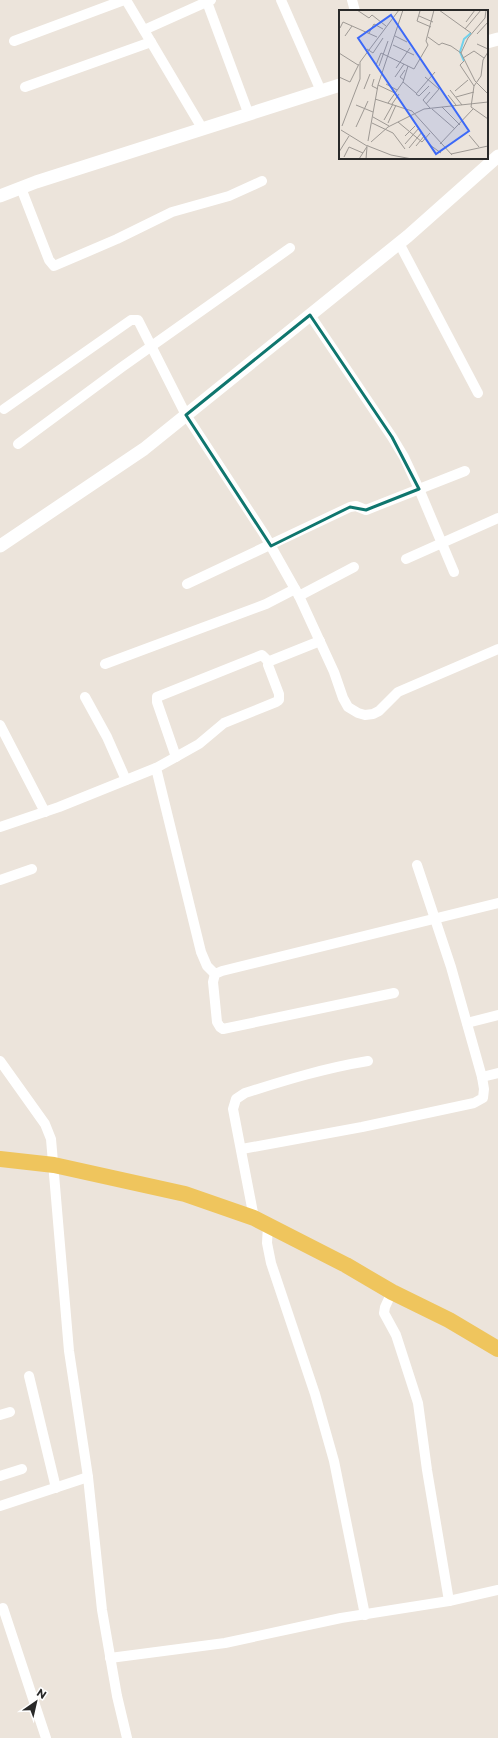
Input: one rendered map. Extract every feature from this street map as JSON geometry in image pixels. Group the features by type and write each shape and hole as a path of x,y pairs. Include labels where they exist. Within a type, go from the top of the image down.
{"main road":[{"path":"0,1159 54,1165 186,1194 261,1222 346,1265 392,1292 449,1320 498,1349"}],"street":[{"path":"14,41 125,0 152,42 202,128"},
{"path":"281,0 321,91"},
{"path":"352,0 355,10"},
{"path":"144,30 209,1 249,115"},
{"path":"488,42 498,39"},
{"path":"26,87 152,42"},
{"path":"0,196 202,128 249,115 339,85"},
{"path":"0,546 144,449 399,243 498,156"},
{"path":"21,188 49,260 54,266 116,239 172,212 229,196 262,182"},
{"path":"399,243 478,393"},
{"path":"18,444 290,248"},
{"path":"310,315 404,457 454,572"},
{"path":"4,409 134,319 140,323 186,415 271,546 297,592 348,707 365,715 379,711 398,692 498,649"},
{"path":"187,584 271,546 350,507 356,506 366,510 465,471"},
{"path":"406,559 498,518"},
{"path":"105,664 297,592 354,567"},
{"path":"269,662 320,641"},
{"path":"0,827 44,812 156,768 176,757 199,744 224,723 277,701 279,694 268,665 269,662 262,655 157,697 157,702 176,757"},
{"path":"85,697 107,737 126,780"},
{"path":"0,725 44,812"},
{"path":"156,768 201,952 208,966 215,974"},
{"path":"242,1149 362,1127 474,1103 481,1100 484,1095 482,1077 451,967 417,866"},
{"path":"0,880 32,869"},
{"path":"215,974 222,971 498,903"},
{"path":"215,974 213,982 217,1022 223,1029 394,993"},
{"path":"466,1023 498,1015"},
{"path":"0,1061 45,1124 51,1139 67,1335 88,1477 98,1582 110,1658 127,1738"},
{"path":"365,1615 334,1461 315,1394 271,1263 233,1109 234,1103 240,1096 308,1073 336,1066 368,1061"},
{"path":"482,1077 498,1073"},
{"path":"392,1292 385,1307 384,1313 395,1333 418,1403 427,1470 449,1601"},
{"path":"29,1376 56,1488"},
{"path":"0,1476 22,1469"},
{"path":"0,1506 88,1477"},
{"path":"110,1658 225,1643 317,1623 449,1601 498,1590"},
{"path":"3,1608 46,1738"}],"highlighted area":[{"path":"310,315 392,437 419,489 366,510 350,507 271,546 186,415"}]}
